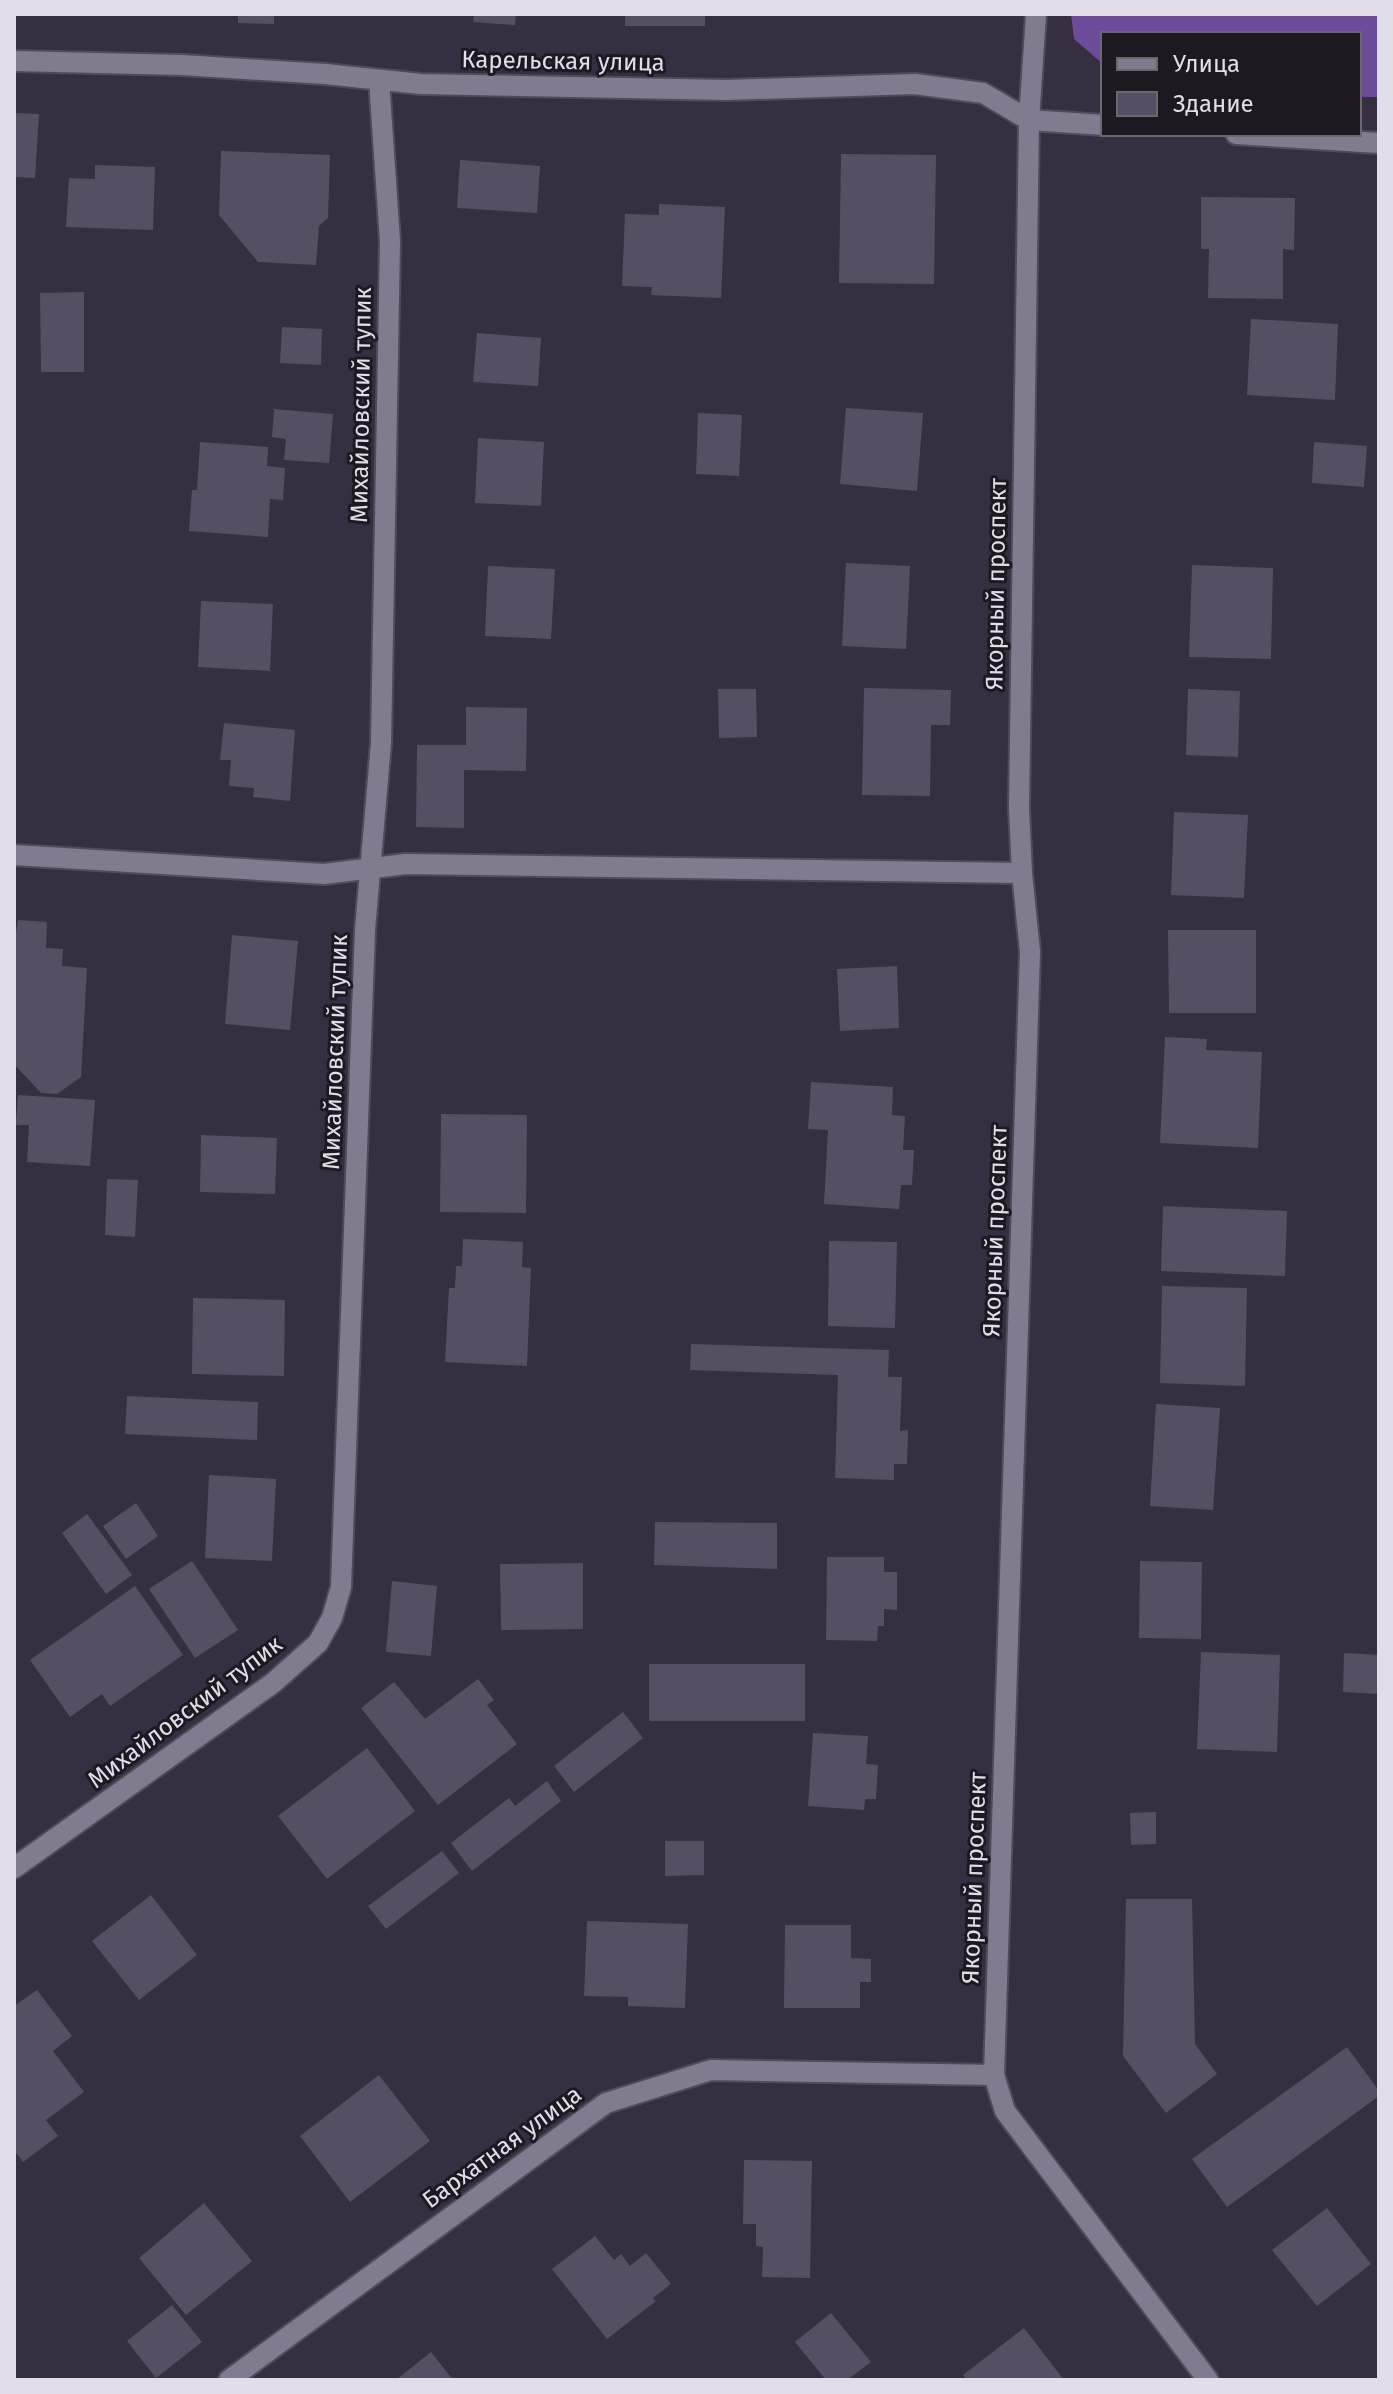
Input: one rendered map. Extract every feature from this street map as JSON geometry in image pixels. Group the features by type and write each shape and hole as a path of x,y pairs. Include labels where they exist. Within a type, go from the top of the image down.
{"street":[{"name":"Якорный проспект","path":"1036,14 1029,120 1019,808 1030,952 994,2075 1005,2111 1208,2380"},
{"name":"Карельская улица","path":"14,61 182,65 421,84 727,90 915,84 983,93 1029,120 1101,125"},
{"name":"Михайловский тупик","path":"14,1868 273,1683 318,1643 332,1618 341,1587 369,869 381,743 390,241 379,80"},
{"path":"1268,136 1379,143"},
{"path":"14,855 324,874 406,864 1022,873"},
{"name":"Бархатная улица","path":"229,2380 606,2103 711,2070 994,2075"}],"shaded area":[{"path":"1071,14 1379,14 1379,97 1361,97 1361,32 1101,32 1101,62 1074,39"}],"building":[{"path":"238,14 274,14 274,24 238,23"},
{"path":"474,14 516,14 515,25 473,22"},
{"path":"625,14 705,14 705,26 625,26"},
{"path":"14,113 39,114 35,178 14,177"},
{"path":"221,151 330,155 328,218 319,226 316,265 258,262 219,215"},
{"path":"841,154 936,155 934,284 839,283"},
{"path":"460,160 540,166 537,213 457,208"},
{"path":"95,165 155,167 153,230 66,227 69,178 95,179"},
{"path":"1201,197 1295,198 1294,250 1283,249 1283,299 1208,298 1209,249 1201,249"},
{"path":"659,204 725,207 721,298 651,295 652,287 622,286 625,214 659,215"},
{"path":"84,292 84,372 41,372 40,293"},
{"path":"1251,319 1338,324 1335,400 1247,395"},
{"path":"282,327 322,329 321,365 280,363"},
{"path":"477,333 541,338 538,386 473,382"},
{"path":"846,408 923,413 917,491 840,484"},
{"path":"274,409 333,414 329,463 284,460 286,439 272,437"},
{"path":"698,413 742,415 739,476 696,474"},
{"path":"478,438 544,442 541,506 475,503"},
{"path":"200,442 268,447 267,466 285,468 283,500 270,499 268,537 189,531 192,490 197,490"},
{"path":"1314,442 1367,446 1364,487 1312,483"},
{"path":"846,563 910,566 906,649 842,646"},
{"path":"1192,565 1273,568 1271,659 1189,657"},
{"path":"488,566 555,569 551,639 485,636"},
{"path":"201,601 273,604 270,671 198,667"},
{"path":"864,688 951,690 950,725 931,725 930,796 862,795"},
{"path":"718,689 756,689 757,737 719,738"},
{"path":"1188,689 1240,691 1238,757 1186,755"},
{"path":"466,707 527,708 526,771 464,770 464,828 416,827 417,745 466,745"},
{"path":"224,723 295,730 290,801 253,797 254,788 229,786 231,760 220,760"},
{"path":"1174,812 1248,815 1244,898 1171,895"},
{"path":"18,920 47,922 46,948 63,949 62,966 87,968 81,1077 57,1094 41,1093 14,1064 14,945"},
{"path":"1168,930 1256,930 1256,1013 1169,1013"},
{"path":"232,935 298,941 290,1030 225,1024"},
{"path":"897,966 899,1028 840,1031 837,969"},
{"path":"1165,1037 1207,1039 1206,1050 1262,1052 1258,1148 1160,1143"},
{"path":"811,1082 893,1087 892,1115 905,1116 903,1150 914,1150 912,1185 901,1185 899,1209 824,1204 828,1130 808,1129"},
{"path":"18,1095 95,1100 90,1166 27,1162 29,1125 16,1125"},
{"path":"441,1114 527,1115 526,1213 440,1212"},
{"path":"201,1135 277,1138 275,1194 200,1192"},
{"path":"107,1179 138,1180 135,1237 105,1235"},
{"path":"1163,1206 1287,1211 1285,1276 1161,1271"},
{"path":"463,1239 523,1242 522,1267 531,1268 527,1366 445,1362 449,1288 455,1288 456,1266 462,1266"},
{"path":"829,1241 897,1242 895,1328 828,1326"},
{"path":"1162,1286 1247,1288 1245,1386 1160,1383"},
{"path":"193,1298 285,1300 284,1376 192,1374"},
{"path":"691,1344 889,1350 888,1377 902,1377 900,1431 908,1430 907,1464 894,1464 894,1480 835,1478 838,1375 690,1370"},
{"path":"127,1396 258,1402 257,1440 125,1434"},
{"path":"1156,1404 1220,1408 1213,1510 1150,1506"},
{"path":"209,1475 276,1479 272,1561 205,1558"},
{"path":"136,1503 158,1536 126,1559 103,1526"},
{"path":"87,1514 132,1575 106,1594 62,1533"},
{"path":"655,1522 777,1523 777,1569 654,1565"},
{"path":"827,1557 884,1557 884,1572 897,1572 897,1610 884,1609 884,1626 878,1626 877,1641 826,1640"},
{"path":"192,1561 238,1630 195,1658 149,1589"},
{"path":"1140,1561 1202,1562 1201,1639 1139,1638"},
{"path":"583,1563 583,1629 501,1630 500,1564"},
{"path":"392,1581 437,1586 431,1656 386,1652"},
{"path":"135,1586 183,1655 110,1706 102,1694 70,1717 30,1660"},
{"path":"1201,1652 1280,1655 1277,1752 1197,1749"},
{"path":"1344,1653 1379,1655 1379,1694 1343,1692"},
{"path":"649,1664 805,1664 805,1721 649,1721"},
{"path":"478,1679 494,1700 487,1705 517,1744 438,1805 361,1708 394,1682 425,1719"},
{"path":"623,1712 643,1738 574,1792 554,1766"},
{"path":"813,1733 868,1736 866,1764 878,1765 876,1799 865,1799 864,1810 808,1806"},
{"path":"367,1748 415,1811 327,1879 278,1816"},
{"path":"547,1781 561,1801 472,1871 451,1843 509,1798 515,1806"},
{"path":"1156,1812 1156,1844 1131,1845 1130,1813"},
{"path":"665,1841 704,1841 704,1875 665,1876"},
{"path":"442,1851 459,1873 386,1929 368,1906"},
{"path":"151,1895 197,1955 139,2000 92,1941"},
{"path":"1126,1899 1192,1899 1195,2044 1217,2074 1166,2113 1123,2056"},
{"path":"587,1921 688,1924 685,2008 628,2006 628,1997 584,1996"},
{"path":"785,1925 851,1925 851,1958 871,1959 871,1982 860,1982 860,2008 784,2008"},
{"path":"37,1990 72,2036 53,2051 84,2092 46,2120 58,2136 23,2162 14,2150 14,2006"},
{"path":"1347,2047 1379,2091 1379,2096 1227,2207 1192,2159"},
{"path":"379,2075 430,2141 350,2202 300,2136"},
{"path":"744,2160 812,2161 810,2278 762,2277 763,2247 756,2246 756,2224 743,2224"},
{"path":"204,2203 252,2261 186,2315 139,2258"},
{"path":"1327,2208 1371,2264 1317,2306 1272,2250"},
{"path":"595,2236 614,2260 621,2254 630,2266 646,2253 671,2284 653,2298 656,2301 607,2339 552,2269"},
{"path":"172,2305 202,2342 156,2378 127,2341"},
{"path":"831,2313 871,2362 847,2380 826,2380 795,2342"},
{"path":"1024,2328 1064,2380 967,2380 963,2375"},
{"path":"431,2352 453,2380 396,2380"}]}
